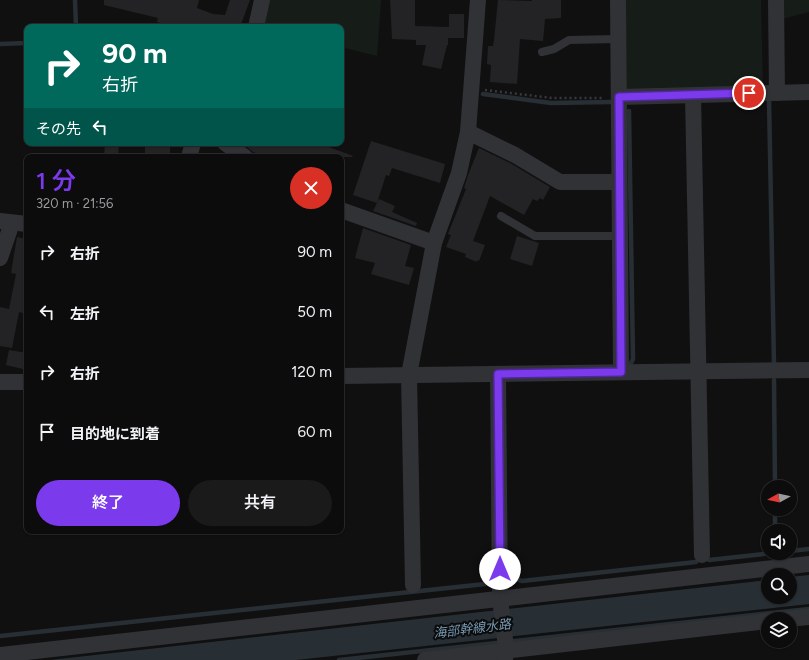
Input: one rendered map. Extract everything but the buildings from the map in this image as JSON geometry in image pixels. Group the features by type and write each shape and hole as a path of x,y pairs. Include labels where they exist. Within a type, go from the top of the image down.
{"street":[{"path":"257,24 262,0"},
{"path":"413,585 409,376 434,243 459,173 468,132 478,0"},
{"path":"618,0 621,372"},
{"path":"776,0 777,92"},
{"path":"619,98 809,92"},
{"path":"693,95 702,555"},
{"path":"468,132 515,155 560,182 619,182"},
{"path":"229,146 241,154"},
{"path":"344,211 434,243"},
{"path":"0,258 13,222"},
{"path":"344,376 809,370"},
{"path":"498,374 500,599 505,653"},
{"path":"0,382 24,382"},
{"path":"0,655 809,564"},
{"path":"797,618 809,617"},
{"path":"425,660 505,653 761,622"}],"lane":[{"path":"542,52 554,49 569,40 618,39"},
{"path":"500,216 535,236 620,236"}],"path":[{"path":"471,88 552,98 619,98"}],"shaded area":[{"path":"268,0 381,0 377,56 344,48 344,24 264,24"},
{"path":"624,0 761,0 763,90 626,93"},
{"path":"779,0 809,0 809,12 778,20"}],"water":[{"name":"海部幹線水路","path":"809,575 809,604 296,660 50,660 761,581 761,604 797,604 797,576"}],"waterway":[{"path":"75,0 76,24"},
{"path":"0,44 24,43"},
{"path":"483,94 551,103 611,102"},
{"path":"769,99 774,364"},
{"path":"629,111 633,359 630,365"},
{"path":"774,380 775,480"},
{"path":"775,516 775,524"},
{"path":"797,550 809,549"},
{"path":"709,560 761,554"},
{"path":"519,580 522,581 696,562"},
{"path":"0,636 485,584"},
{"path":"339,660 809,609"}],"route":[{"path":"500,569 498,374 621,372 619,97 749,93"}]}
